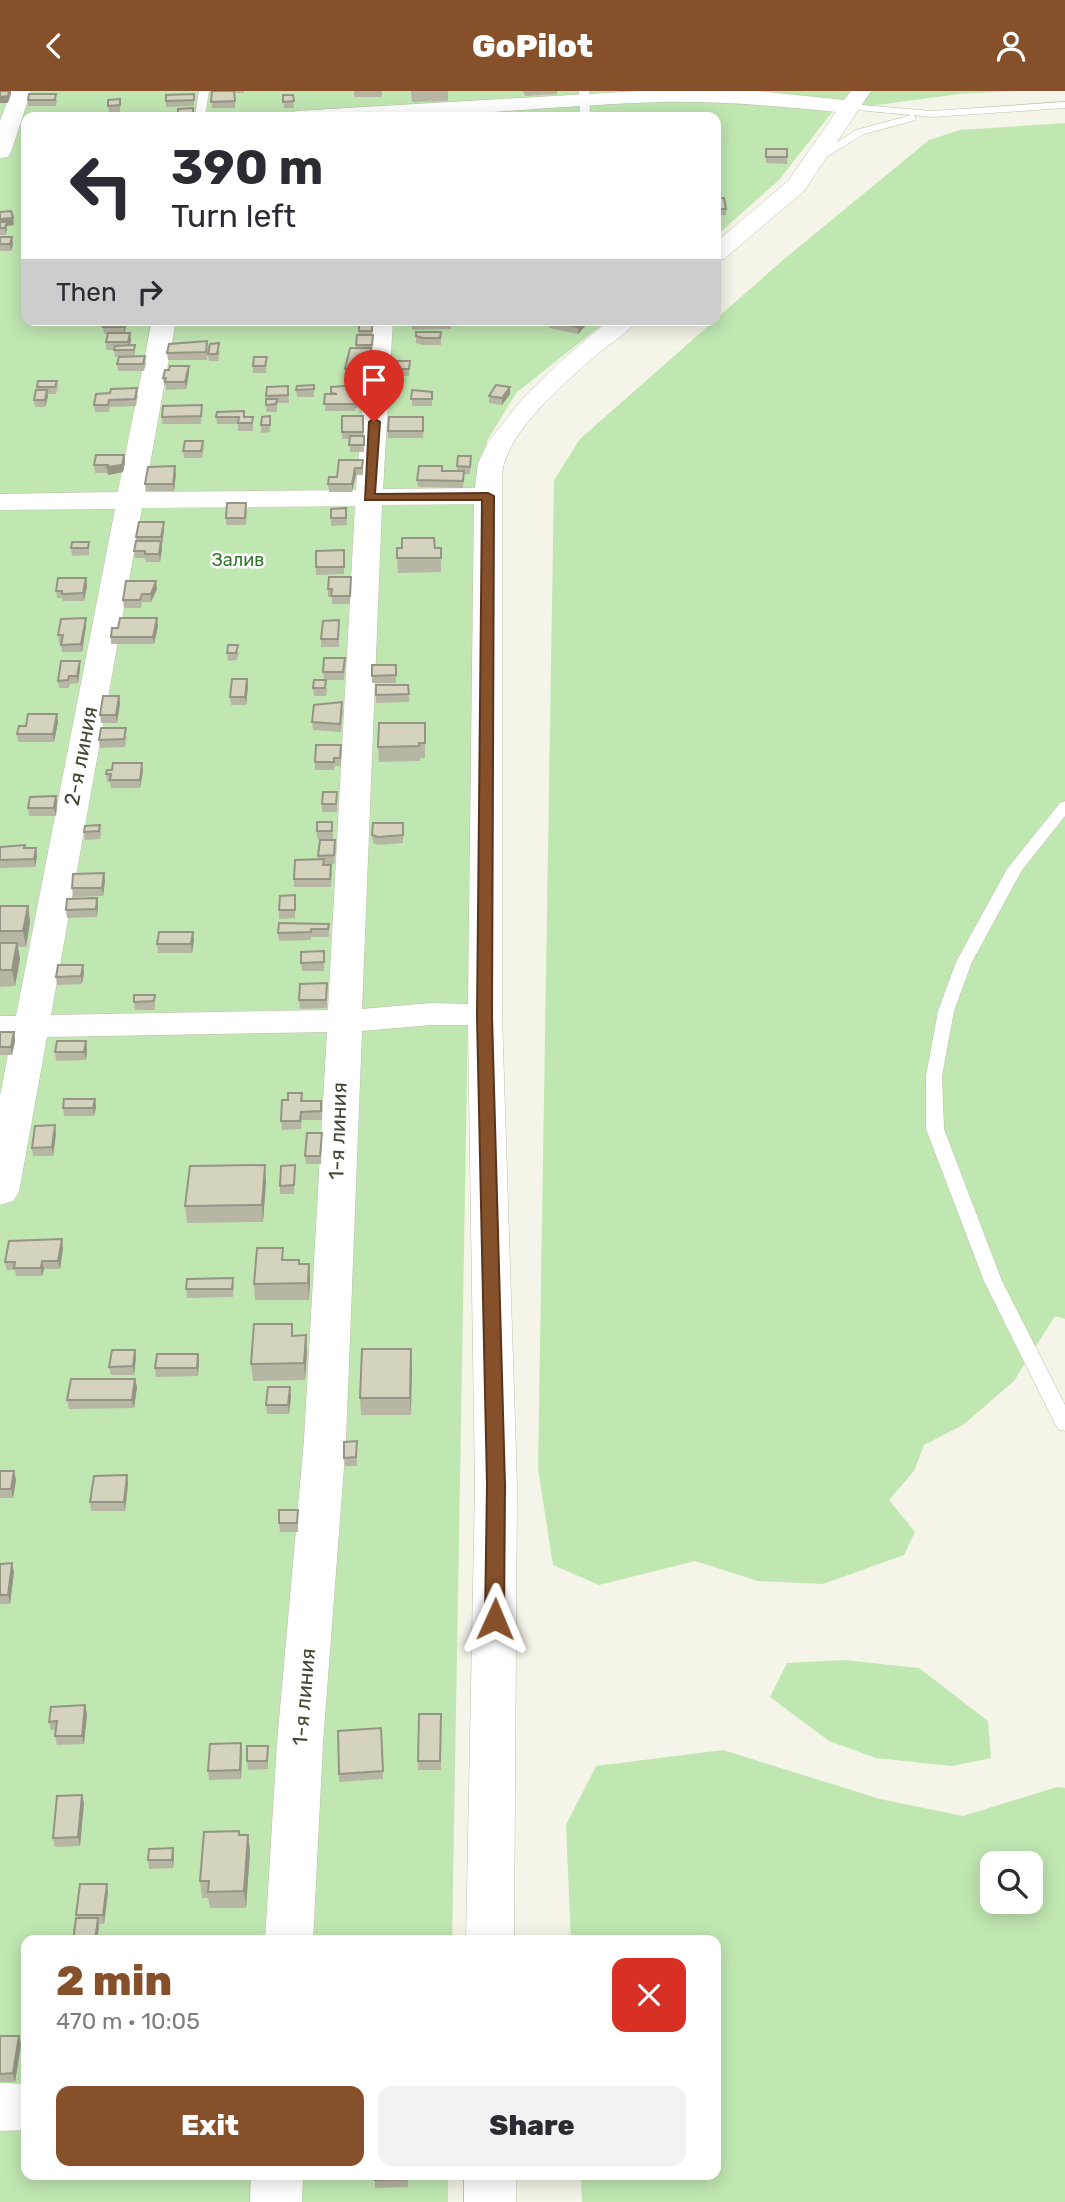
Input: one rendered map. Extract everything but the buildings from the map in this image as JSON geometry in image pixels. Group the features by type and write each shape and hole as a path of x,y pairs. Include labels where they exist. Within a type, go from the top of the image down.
{"street":[{"path":"8,140 21,91"},
{"path":"344,112 391,107 585,103 660,96 855,99"},
{"path":"721,250 796,186 855,99"},
{"name":"2-я линия","path":"0,1192 15,1026 163,326"},
{"name":"1-я линия","path":"289,1935 300,1743 325,1440 369,498 381,326"},
{"path":"491,1935 496,1485 485,1016 488,496 491,460 505,437 536,400 611,326"},
{"path":"0,502 488,496"},
{"path":"15,1026 385,1020 431,1012 485,1016"},
{"path":"0,2108 21,2107"},
{"path":"275,2202 277,2180"},
{"path":"490,2180 490,2202"}],"lane":[{"path":"201,112 204,91"},
{"path":"855,99 932,114"},
{"path":"816,159 860,132 890,123 932,114 1065,105"},
{"path":"1065,806 1015,869 964,962 946,1011 934,1076 936,1129 940,1142 993,1281 1065,1424"}],"green space":[{"name":"Залив","path":"0,91 1014,91 959,94 833,111 779,180 721,232 721,112 21,112 21,326 600,326 516,393 487,441 477,502 452,1935 21,1935 21,2180 448,2180 448,2202 0,2202"},
{"path":"1065,123 1065,1319 1055,1316 1014,1381 963,1425 924,1445 914,1471 889,1500 915,1532 904,1555 823,1584 758,1581 695,1561 599,1585 553,1565 538,1469 554,480 580,439 708,326 721,326 721,315 783,260 929,140 960,130"},
{"path":"844,1660 919,1668 988,1721 991,1758 952,1766 876,1758 829,1741 770,1697 787,1663"},
{"path":"723,1750 880,1799 963,1816 1057,1787 1065,1788 1065,2202 582,2202 581,2180 721,2180 721,1935 571,1935 566,1825 596,1766"}],"route":[{"path":"374,422 369,498 488,496 485,1016 496,1485 495,1619"}]}
